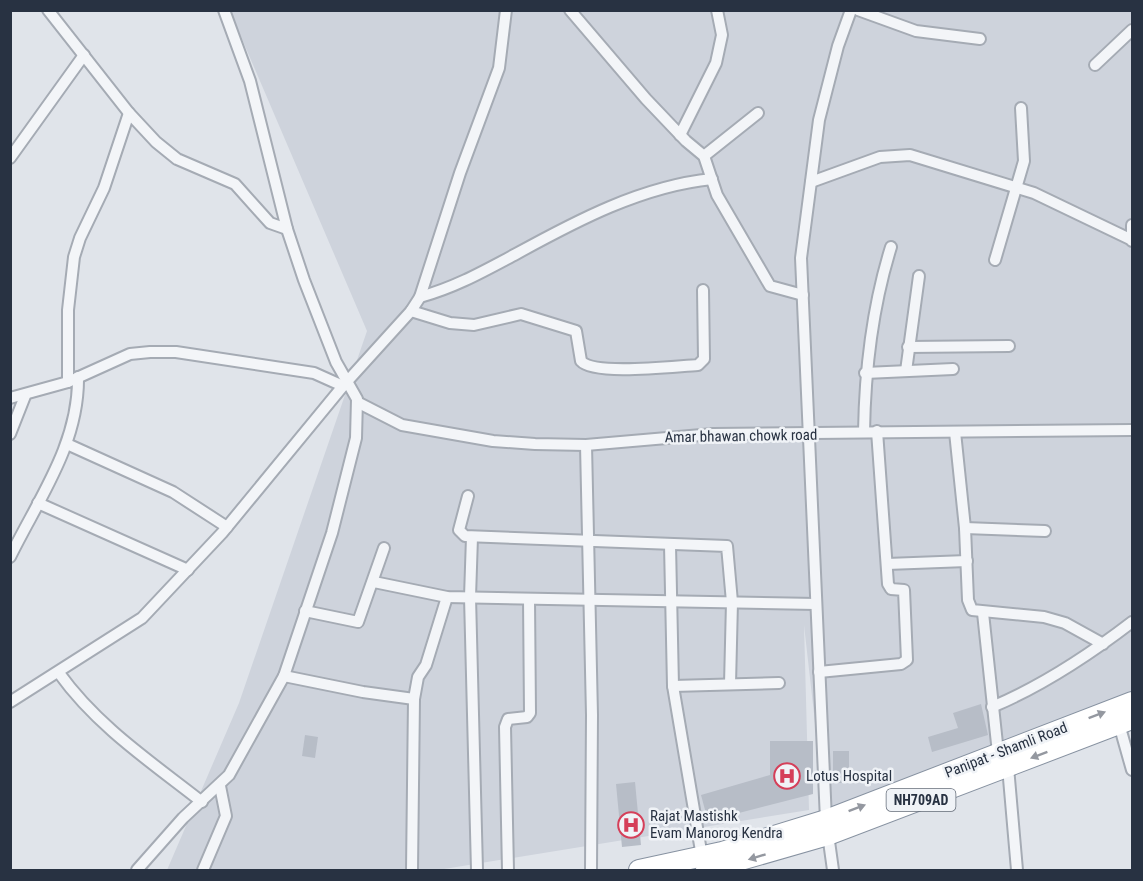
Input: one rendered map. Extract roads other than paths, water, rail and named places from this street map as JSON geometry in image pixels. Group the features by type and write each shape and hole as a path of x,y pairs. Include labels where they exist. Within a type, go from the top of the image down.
{"highway":[{"name":"Panipat - Shamli Road","path":"704,863 729,868 1003,760 1132,702"},
{"name":"Panipat - Shamli Road","path":"1003,760 1126,722"},
{"name":"Panipat - Shamli Road","path":"639,870 704,863 827,828"}],"street":[{"path":"48,10 144,130 177,159 226,178 243,192 270,223 287,229"},
{"path":"137,870 183,818 220,786 237,763 284,676 332,533 351,464 357,402 344,384 304,280 287,229 250,81 224,10"},
{"path":"10,702 59,673 142,618 227,527 344,384 411,311 420,297 460,173 499,68 506,10"},
{"path":"680,135 716,63 722,35 717,10"},
{"path":"833,870 827,828 801,258 819,120 838,46 851,10"},
{"path":"858,10 916,31 980,39"},
{"path":"573,11 680,135 704,156 717,195 770,286 803,295"},
{"path":"1095,65 1132,30"},
{"path":"10,158 84,55"},
{"path":"995,260 1024,162 1021,108"},
{"path":"10,557 67,444 77,411 68,310 74,257 80,238 104,188 129,113"},
{"path":"704,156 758,113"},
{"path":"811,182 880,157 910,155 1034,193 1132,240 1132,225"},
{"path":"420,297 466,282 565,228 649,191 678,183 712,179"},
{"path":"864,432 865,373 882,276 891,247"},
{"path":"906,371 919,276"},
{"path":"411,311 458,324 482,325 515,314 543,319 576,331 581,361 589,366 623,369 698,365 704,359 703,290"},
{"path":"908,347 1009,346"},
{"path":"10,399 73,379 130,354 176,352 320,374 344,384"},
{"path":"865,373 953,369"},
{"path":"10,434 25,396"},
{"name":"Amar bhawan chowk road","path":"357,402 388,419 412,427 493,441 586,445 684,435 877,431 1132,430"},
{"path":"819,672 901,664 907,660 904,590 889,588 877,431"},
{"path":"955,432 970,607 974,612 1020,613 1044,617 1065,623 1103,644"},
{"path":"67,444 165,488 227,527"},
{"path":"586,445 592,715 591,870"},
{"path":"468,496 459,530 463,536 727,546 732,602 730,684"},
{"path":"38,503 188,570"},
{"path":"965,528 1045,531"},
{"path":"472,537 470,597 477,870"},
{"path":"670,545 673,686 704,863"},
{"path":"305,611 358,622 374,582 384,548"},
{"path":"887,564 967,561"},
{"path":"374,582 447,597 816,604"},
{"path":"412,870 414,699 418,678 426,665 447,597"},
{"path":"508,870 505,727 508,719 527,717 530,712 529,599"},
{"path":"983,613 992,707 1003,760 1017,870"},
{"path":"992,707 1023,694 1103,644 1132,622"},
{"path":"59,673 72,692 103,725 202,802"},
{"path":"284,676 363,692 414,699"},
{"path":"673,686 779,683"},
{"path":"1126,722 1132,770"},
{"path":"203,870 226,816 220,786"}],"place":[{"name":"Lotus Hospital","path":"787,776"},
{"name":"Rajat Mastishk Evam Manorog Kendra","path":"631,825"}]}
